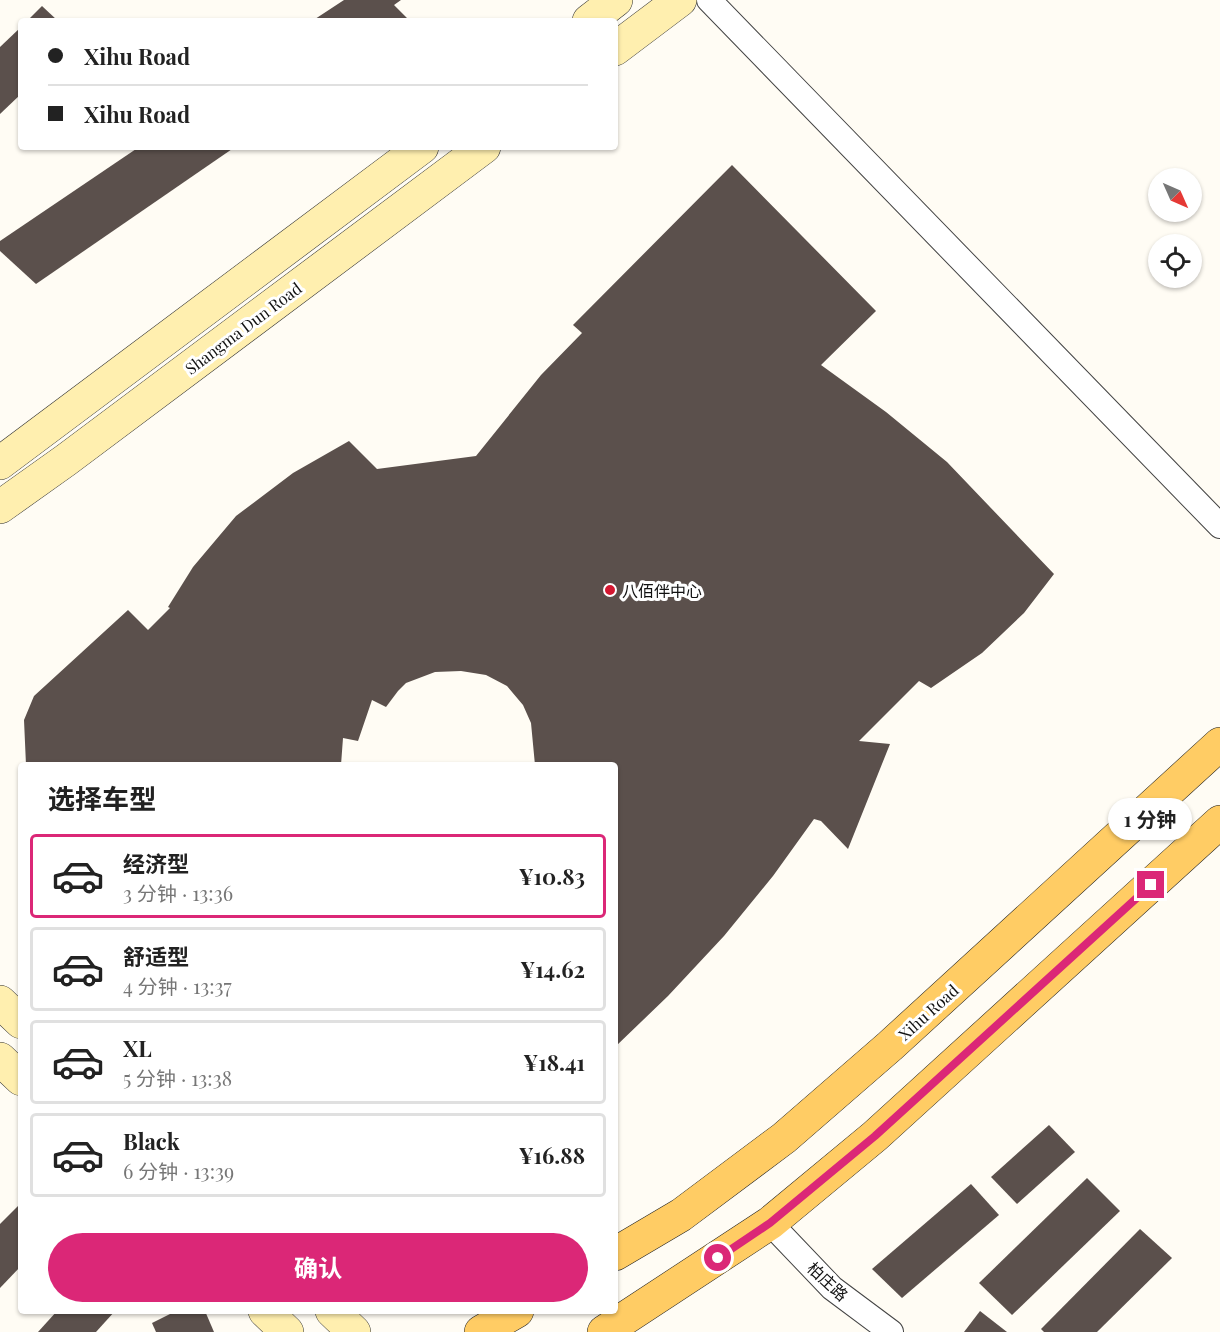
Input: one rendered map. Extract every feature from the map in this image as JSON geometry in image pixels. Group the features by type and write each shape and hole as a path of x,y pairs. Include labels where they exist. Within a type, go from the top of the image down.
{"main road":[{"name":"Xihu Road","path":"618,1252 681,1215 784,1138 890,1046 1220,744"},
{"path":"604,1332 770,1223 875,1136 1220,822"},
{"path":"481,1332 512,1314"}],"street":[{"path":"593,18 616,0"},
{"path":"618,47 680,0"},
{"path":"710,0 1220,526"},
{"path":"0,463 418,150"},
{"name":"Shangma Dun Road","path":"0,507 480,150"},
{"path":"0,1002 18,1019"},
{"path":"0,1059 18,1076"},
{"name":"柏庄路","path":"770,1223 832,1288 891,1332"},
{"path":"268,1314 288,1332"},
{"path":"335,1314 354,1332"}],"building":[{"path":"344,0 401,0 394,5 407,18 317,18"},
{"path":"42,6 55,18 30,18"},
{"path":"18,30 18,97 0,114 0,47"},
{"path":"135,150 231,150 36,284 0,251 0,241"},
{"name":"八佰伴中心","path":"732,165 876,311 821,365 886,412 947,462 1054,574 1024,613 982,653 931,688 919,681 859,741 890,744 848,849 821,821 814,819 773,876 724,936 668,996 618,1044 618,762 535,762 531,723 523,705 507,686 486,675 461,671 435,672 406,683 386,707 372,700 358,741 343,738 341,762 26,762 24,720 34,696 128,610 148,630 170,608 168,607 193,567 236,516 293,473 349,441 377,469 476,456 541,375 582,333 573,325"},
{"path":"1049,1125 1075,1152 1017,1204 991,1177"},
{"path":"1087,1178 1120,1211 1012,1315 979,1283"},
{"path":"971,1184 999,1215 902,1298 872,1269"},
{"path":"18,1206 18,1269 0,1288 0,1224"},
{"path":"1140,1229 1172,1258 1097,1332 1044,1332 1041,1329"},
{"path":"980,1311 1007,1332 964,1332"},
{"path":"54,1314 112,1314 96,1332 38,1332"},
{"path":"170,1314 206,1314 214,1332 156,1332 152,1323"}],"place":[{"name":"八佰伴中心","path":"610,590"}],"route":[{"path":"718,1258 770,1223 875,1136 1151,885"}]}
